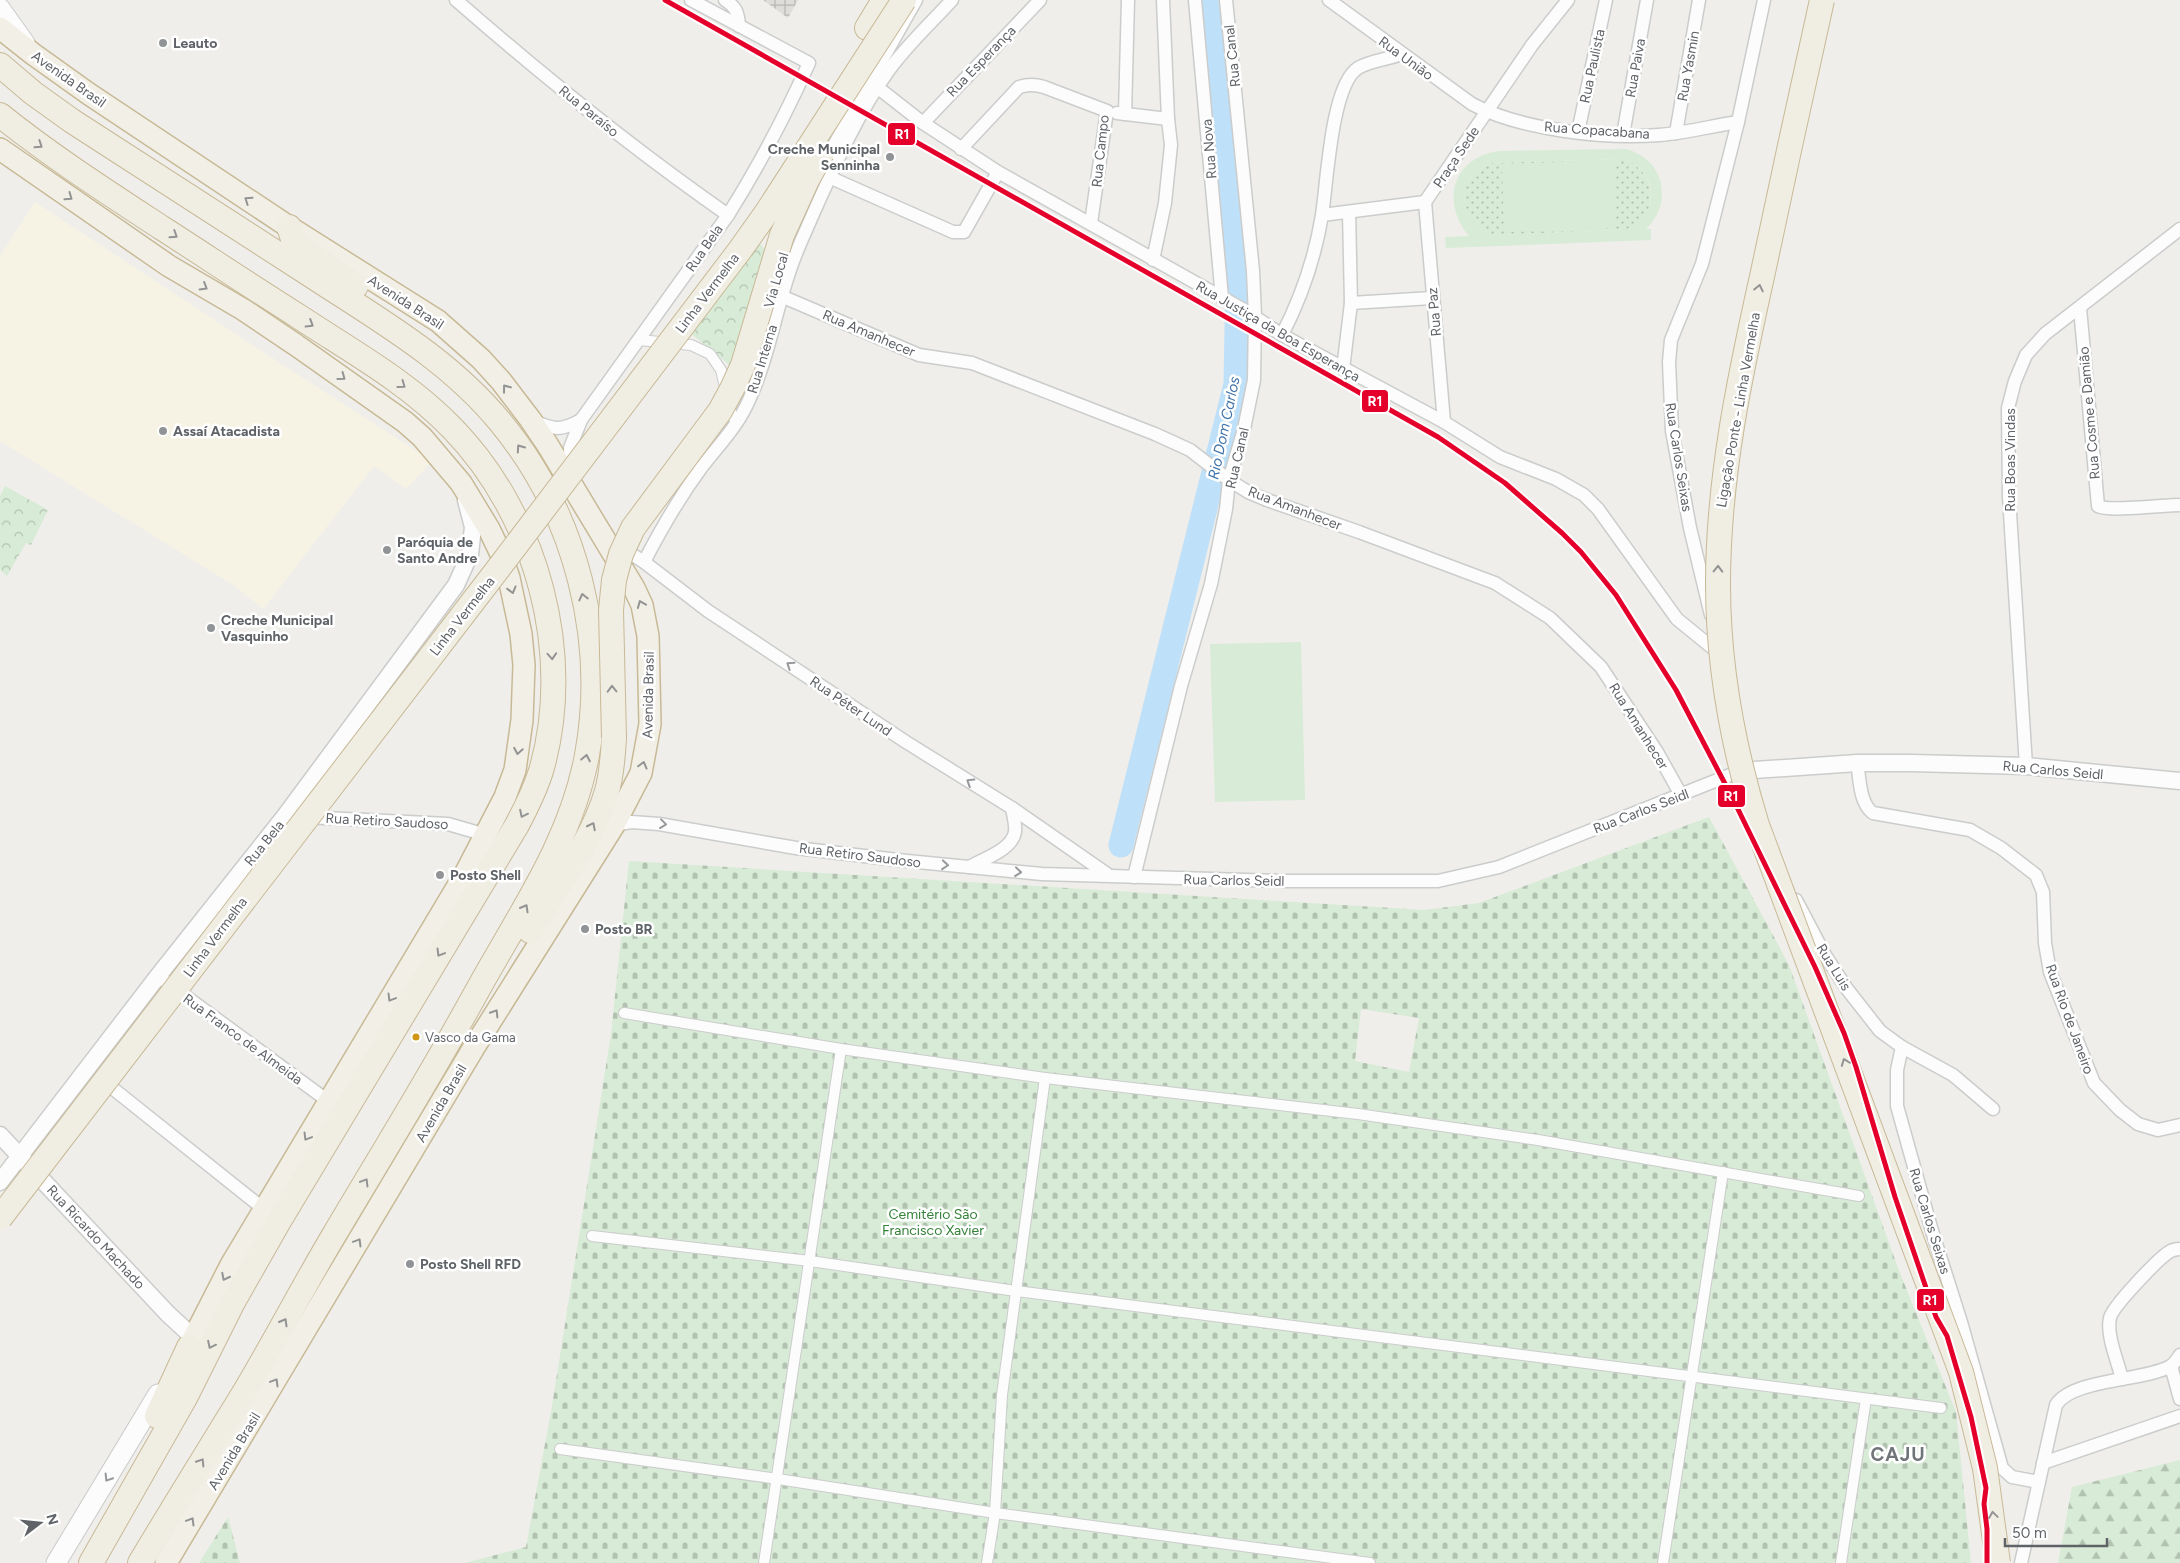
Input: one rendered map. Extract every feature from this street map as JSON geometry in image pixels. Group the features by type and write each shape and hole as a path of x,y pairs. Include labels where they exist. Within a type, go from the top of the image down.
{"highway":[{"name":"Linha Vermelha","path":"0,1198 539,497 717,260 764,196 884,0"},
{"name":"Linha Vermelha","path":"0,1218 740,250 906,0"},
{"path":"441,1057 496,985 575,858 606,793 612,768 614,738 611,610 614,580 621,554 634,528 714,418 732,389 743,365 772,263 788,220 807,180 906,0"},
{"name":"Ligação Ponte - Linha Vermelha","path":"1822,0 1746,350 1725,472 1719,532 1718,579 1723,667 1739,760 1757,825 1962,1372 1986,1468 1998,1563"},
{"name":"Avenida Brasil","path":"0,28 33,54 289,227 438,321 481,359 501,381 530,420 571,483 642,605 648,636 650,715 648,744 641,773 614,825 473,1049 166,1563"},
{"name":"Avenida Brasil","path":"0,65 33,93 72,121 428,353 487,406 522,450 554,508 577,568 586,606 591,644 593,682 591,719 580,781 562,836 531,897 441,1057 323,1254 246,1390 140,1563"},
{"path":"0,116 31,140 135,210 405,387 454,430 492,478 505,498 520,528 540,582 551,640 553,667 552,704 542,764 531,798 517,826 274,1229 233,1302 186,1396 90,1563"},
{"path":"0,149 169,266 244,310 343,378 422,437 461,483 476,506 501,554 516,608 524,665 522,720 514,770 486,835 464,876 231,1266 191,1342 154,1422 76,1563"},
{"path":"289,227 294,242 426,335 487,406"}],"main road":[{"path":"0,8 33,54"},
{"path":"56,1563 161,1388 191,1342"}],"street":[{"name":"Rua Paraíso","path":"456,0 504,42 666,172 728,215"},
{"path":"691,0 739,26"},
{"path":"724,0 735,6 738,12 739,26"},
{"name":"Via Local","path":"632,554 640,532 699,454 730,406 750,369 788,238 796,220 821,168 916,0"},
{"name":"Rua Interna","path":"644,562 687,487 737,422 749,401 766,357 781,296 802,236 829,177 877,87 890,68 952,0"},
{"name":"Rua Esperança","path":"923,123 1040,0"},
{"path":"1125,114 1128,0"},
{"path":"1153,260 1170,174 1171,145 1168,119 1163,0"},
{"name":"Rua Nova","path":"1195,0 1227,301"},
{"name":"Rua Canal","path":"1134,877 1181,686 1211,584 1226,509 1225,477 1244,429 1254,380 1251,314 1252,262 1226,0"},
{"name":"Rua União","path":"1329,0 1451,91 1486,112"},
{"path":"1486,112 1532,45 1568,0"},
{"name":"Rua Paulista","path":"1578,132 1606,0"},
{"name":"Rua Paiva","path":"1623,135 1647,0"},
{"name":"Rua Yasmin","path":"1676,133 1699,0"},
{"name":"Rua Carlos Seixas","path":"1740,771 1732,695 1720,654 1690,528 1672,431 1669,362 1672,340 1702,264 1738,122 1764,0"},
{"name":"Rua Bela","path":"571,483 570,448 581,420 728,215 750,181 780,125 809,63 739,26"},
{"path":"1282,335 1298,305 1309,276 1322,215 1328,155 1336,114 1348,78 1364,65 1402,54"},
{"name":"Rua Campo","path":"961,149 1019,87 1035,84 1108,110 1092,224"},
{"name":"Rua Justiça da Boa Esperança","path":"877,87 923,123 998,172 1251,314 1282,335 1444,422 1500,457 1556,479 1584,495 1598,509 1677,619 1720,654"},
{"path":"1108,110 1168,119"},
{"name":"Rua Copacabana","path":"1486,112 1526,124 1578,132 1623,135 1676,133 1738,122"},
{"name":"Praça Sede","path":"1425,202 1486,112"},
{"path":"829,177 959,233 964,232 998,172"},
{"path":"1322,215 1425,202"},
{"name":"Rua Paz","path":"1425,202 1444,422"},
{"path":"1343,369 1351,303 1349,212"},
{"name":"Rua Boas Vindas","path":"2026,766 2009,497 2008,408 2015,381 2026,355 2045,334 2180,230"},
{"name":"Rua Amanhecer","path":"781,296 919,355 972,363 1154,434 1181,445 1248,492 1495,583 1550,618 1601,667 1636,718 1681,795"},
{"path":"1351,303 1432,298"},
{"name":"Rua Cosme e Damião","path":"2080,308 2097,503 2100,508 2180,506"},
{"path":"639,340 691,345 710,354 722,370 732,416 737,422"},
{"path":"530,420 551,428 560,429 581,420"},
{"name":"Rua Bela","path":"0,1182 158,976 285,816 456,585 470,554 473,528 461,483"},
{"name":"Rua Péter Lund","path":"599,531 644,562 708,611 906,742 1012,808 1107,874"},
{"name":"Rua Carlos Seidl","path":"1107,874 1134,877 1284,881 1438,881 1498,867 1740,771 1857,762 2026,766 2180,781"},
{"name":"Rua Rio de Janeiro","path":"1857,762 1864,801 1868,810 1873,813 1970,830 2001,848 2036,875 2043,892 2045,943 2050,972 2094,1083 2120,1110 2138,1124 2158,1130 2180,1125"},
{"name":"Rua Luis","path":"1740,771 1784,874 1825,955 1865,1014 1880,1031 1902,1047 1953,1075 1993,1109"},
{"path":"969,867 1000,850 1012,840 1015,832 1012,808"},
{"name":"Rua Retiro Saudoso","path":"285,816 448,824 486,835"},
{"name":"Rua Retiro Saudoso","path":"614,825 631,822 659,824 796,848 969,867 1042,874 1107,874"},
{"name":"Rua Franco de Almeida","path":"158,976 328,1102"},
{"path":"624,1013 841,1049 1045,1078 1358,1114 1538,1140 1859,1196"},
{"name":"Rua Carlos Seixas","path":"1902,1047 1897,1070 1897,1106 1932,1231 1962,1322 2002,1468 2012,1477 2039,1482"},
{"path":"764,1563 778,1480 841,1049"},
{"path":"88,1068 265,1210"},
{"path":"987,1563 995,1513 1002,1395 1045,1078"},
{"name":"Rua Ricardo Machado","path":"0,1135 168,1314 191,1342"},
{"path":"1663,1563 1690,1377 1723,1172"},
{"path":"592,1236 810,1262 1016,1291 1941,1408"},
{"path":"2122,1379 2109,1326 2110,1316 2118,1304 2157,1263 2168,1253 2180,1249"},
{"path":"2021,1563 2059,1400 2077,1390 2146,1374 2171,1366 2180,1355"},
{"path":"2171,1366 2180,1399"},
{"path":"1842,1563 1866,1399"},
{"path":"2043,1463 2180,1416"},
{"path":"560,1449 995,1513 1370,1563"}],"shaded area":[{"path":"763,0 798,0 788,18"},
{"name":"Assaí Atacadista","path":"35,202 432,461 406,489 374,466 263,609 235,586 0,441 0,256"}],"green space":[{"path":"1626,149 1639,154 1649,162 1661,183 1660,207 1655,218 1646,229 1651,229 1651,240 1446,248 1445,237 1469,236 1460,223 1455,209 1456,183 1462,172 1471,162 1483,155 1499,151","holes":["1623,159 1635,165 1644,173 1649,184 1650,205 1645,216 1636,224 1624,230 1494,235 1481,229 1472,221 1464,200 1471,178 1479,169 1491,163"]},
{"path":"1623,159 1635,165 1644,173 1651,195 1645,216 1636,224 1624,230 1493,235 1481,229 1472,221 1466,210 1464,199 1470,178 1479,169 1491,163"},
{"path":"1614,160 1616,228 1504,232 1502,164"},
{"path":"759,242 765,250 732,367 689,332"},
{"path":"5,486 48,510 31,545 26,543 7,576 0,570 0,496"},
{"path":"1301,642 1305,800 1215,802 1210,644"},
{"name":"Cemitério São Francisco Xavier","path":"1709,817 1789,965 1898,1268 1956,1412 1971,1563 465,1563 526,1547 552,1406 611,1034 629,861 1424,910 1479,903","holes":["1361,1009 1419,1018 1409,1072 1355,1061"]},
{"path":"2180,1460 2180,1563 2058,1563 2072,1487"},
{"path":"228,1517 240,1563 199,1563"}],"waterway":[{"name":"Rio Dom Carlos","path":"1121,845 1236,384 1238,271 1213,0"}],"transit line":[{"name":"R1","path":"665,0 1438,437 1505,483 1581,552 1616,595 1676,690 1733,799 1815,967 1844,1033 1895,1197 1936,1317 1947,1336 1971,1417 1986,1488 1984,1504 1987,1529 1987,1563"}],"place":[{"name":"Leauto","path":"163,43"},
{"name":"Creche Municipal Senninha","path":"890,157"},
{"name":"Assaí Atacadista","path":"163,431"},
{"name":"Paróquia de Santo Andre","path":"387,550"},
{"name":"Creche Municipal Vasquinho","path":"211,628"},
{"name":"Posto Shell","path":"440,875"},
{"name":"Posto BR","path":"585,929"},
{"name":"Vasco da Gama","path":"416,1037"},
{"name":"Posto Shell RFD","path":"410,1264"}],"district":[{"name":"CAJU","path":"1898,1454"}]}
